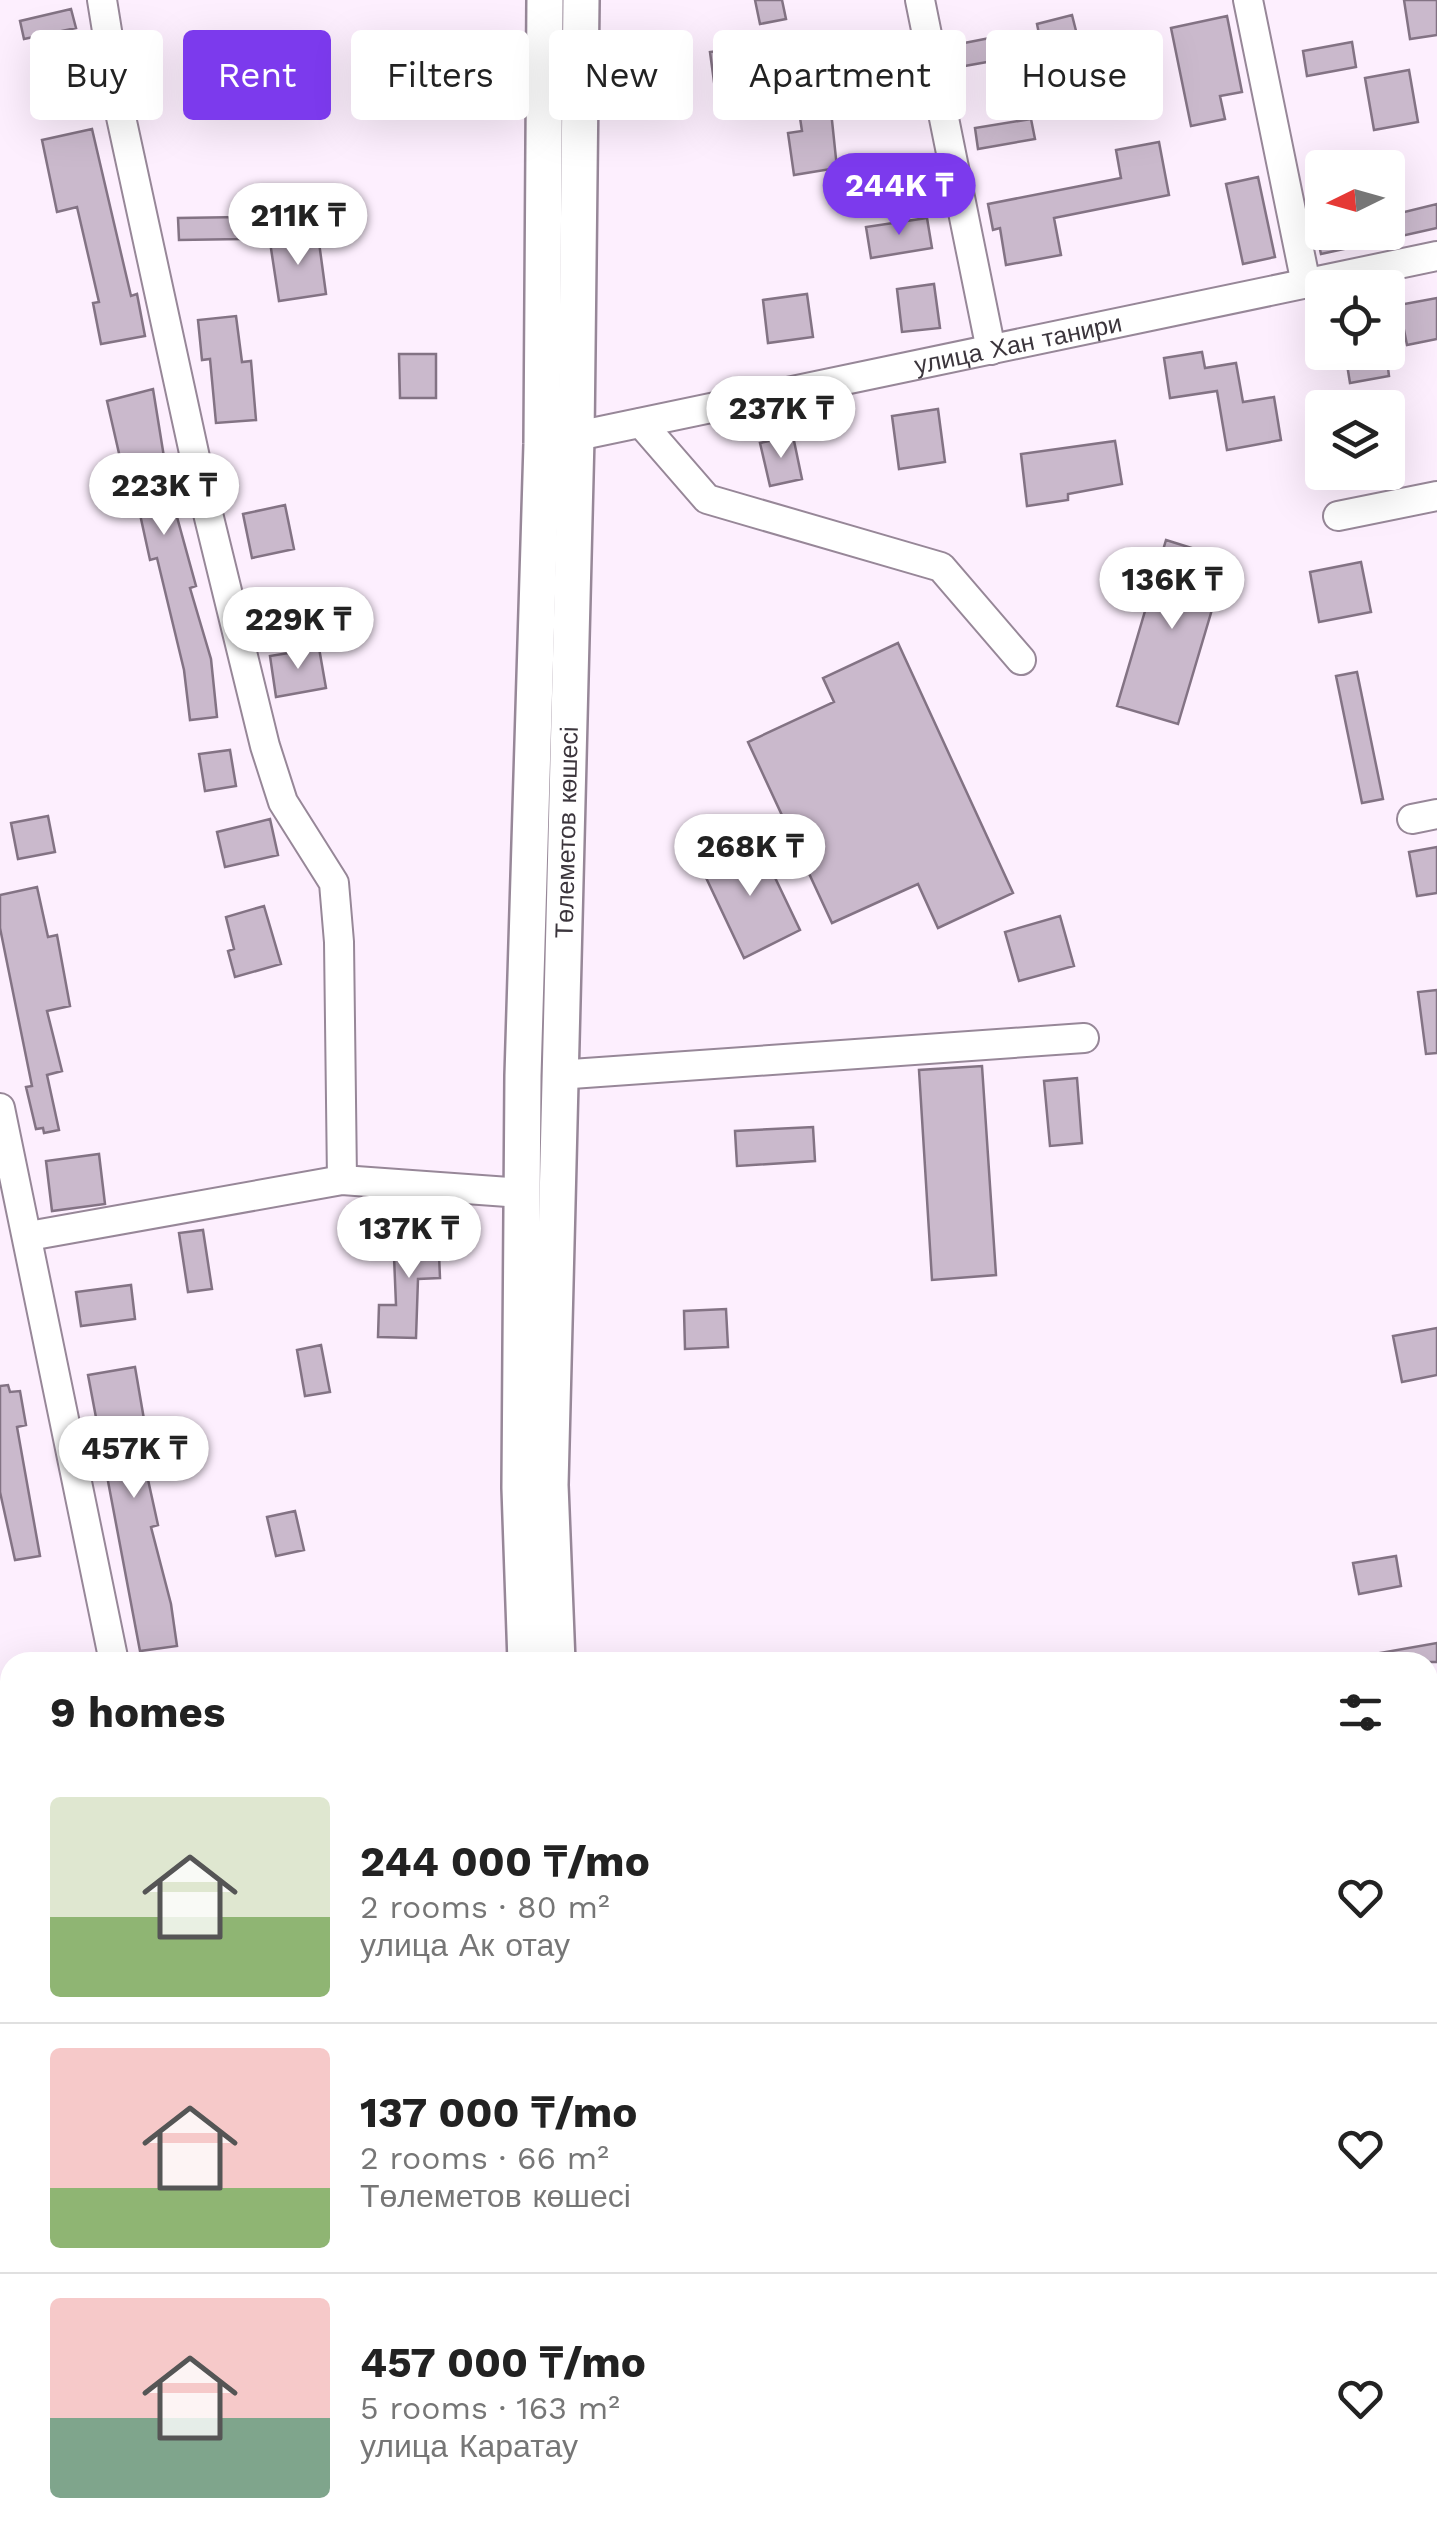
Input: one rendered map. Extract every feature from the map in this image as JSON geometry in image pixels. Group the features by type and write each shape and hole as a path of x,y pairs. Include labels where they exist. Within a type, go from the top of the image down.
{"main road":[{"name":"Төлеметов көшесі","path":"545,0 559,440 558,1075 550,1485 557,1652"},
{"name":"Төлеметов көшесі","path":"526,1652 520,1488 522,1193 581,0"}],"street":[{"path":"102,0 121,118 201,484 265,746 283,802 334,883 339,942 342,1180"},
{"path":"920,0 992,350"},
{"path":"1248,0 1305,279"},
{"name":"улица Хан танири","path":"1372,270 1437,256"},
{"name":"улица Хан танири","path":"559,440 1305,284"},
{"path":"641,423 707,499 941,566 1021,660"},
{"path":"1338,516 1437,496"},
{"path":"558,1075 1084,1038"},
{"path":"0,1108 30,1236 112,1652"},
{"path":"30,1236 342,1180 522,1193"}],"building":[{"path":"755,0 782,0 786,19 760,24"},
{"path":"1404,0 1437,0 1437,35 1410,39"},
{"path":"71,9 76,28 30,30 30,38 24,39 20,21"},
{"path":"1072,15 1076,30 1038,30 1037,24"},
{"path":"1227,16 1242,92 1220,96 1225,119 1191,126 1171,28"},
{"path":"986,39 986,62 966,66 966,43"},
{"path":"1352,42 1356,67 1307,76 1303,51"},
{"path":"1409,70 1418,122 1374,130 1365,78"},
{"path":"800,120 832,120 837,168 794,175 788,133 802,131"},
{"path":"1031,120 1035,139 978,149 975,128"},
{"path":"92,129 131,296 137,294 145,336 101,344 93,303 99,302 77,207 57,212 42,140"},
{"path":"1159,142 1169,195 1054,218 1061,255 1006,265 1000,228 993,230 988,204 1121,178 1116,150"},
{"path":"1258,177 1275,257 1243,264 1226,184"},
{"path":"1437,204 1437,228 1405,235 1405,212"},
{"path":"241,217 242,239 179,240 178,218"},
{"path":"927,218 932,248 871,258 866,227"},
{"path":"318,235 326,294 279,301 270,242"},
{"path":"934,284 940,328 902,332 897,289"},
{"path":"807,294 813,337 768,343 763,300"},
{"path":"1437,298 1437,339 1407,345 1405,304"},
{"path":"236,316 242,362 251,361 256,420 216,423 210,359 202,360 198,320"},
{"path":"1202,352 1205,368 1236,363 1243,402 1274,397 1281,440 1227,450 1217,391 1170,398 1164,358"},
{"path":"399,354 436,354 436,398 400,398"},
{"path":"1348,370 1388,370 1389,376 1350,383"},
{"path":"153,389 169,488 196,586 190,588 211,659 217,717 190,720 184,670 157,558 150,560 136,496 129,497 107,401"},
{"path":"938,409 945,462 899,469 892,416"},
{"path":"793,436 802,479 770,486 760,443"},
{"path":"1115,441 1122,484 1068,494 1068,500 1027,506 1021,454"},
{"path":"285,505 294,549 252,558 243,514"},
{"path":"1166,540 1227,559 1178,724 1117,706"},
{"path":"1361,562 1371,612 1319,622 1310,572"},
{"path":"898,643 1013,893 938,928 918,884 832,923 748,742 834,702 823,678"},
{"path":"319,648 326,688 276,697 270,656"},
{"path":"1357,672 1383,799 1362,803 1336,676"},
{"path":"230,750 236,786 205,791 199,754"},
{"path":"48,816 55,852 18,859 11,823"},
{"path":"270,819 278,855 225,867 217,832"},
{"path":"757,840 800,930 744,958 701,867"},
{"path":"1437,847 1437,893 1417,896 1409,852"},
{"path":"37,887 48,937 57,935 70,1006 47,1011 62,1071 47,1075 59,1130 44,1133 43,1128 36,1129 26,1087 32,1086 0,928 0,895"},
{"path":"264,906 281,964 235,977 228,951 234,949 226,917"},
{"path":"1060,916 1074,966 1019,981 1005,932"},
{"path":"1437,990 1437,1053 1426,1054 1418,992"},
{"path":"982,1066 996,1275 932,1280 919,1070"},
{"path":"1077,1078 1082,1143 1050,1146 1044,1081"},
{"path":"813,1127 815,1161 737,1166 735,1131"},
{"path":"99,1154 105,1204 52,1211 46,1161"},
{"path":"203,1230 212,1289 188,1292 179,1233"},
{"path":"438,1230 440,1278 418,1279 416,1338 378,1337 379,1305 396,1305 393,1232"},
{"path":"131,1285 135,1319 81,1326 76,1292"},
{"path":"726,1309 728,1347 685,1349 684,1311"},
{"path":"1437,1328 1437,1375 1402,1382 1393,1336"},
{"path":"321,1345 330,1392 305,1396 297,1350"},
{"path":"135,1367 146,1431 153,1430 159,1463 145,1466 158,1525 151,1527 171,1604 177,1646 140,1651 88,1375"},
{"path":"8,1385 10,1392 20,1391 26,1425 17,1427 40,1556 15,1560 0,1492 0,1386"},
{"path":"295,1511 304,1550 276,1556 267,1517"},
{"path":"1396,1556 1401,1586 1359,1594 1353,1563"},
{"path":"1437,1643 1437,1652 1386,1652"}]}
